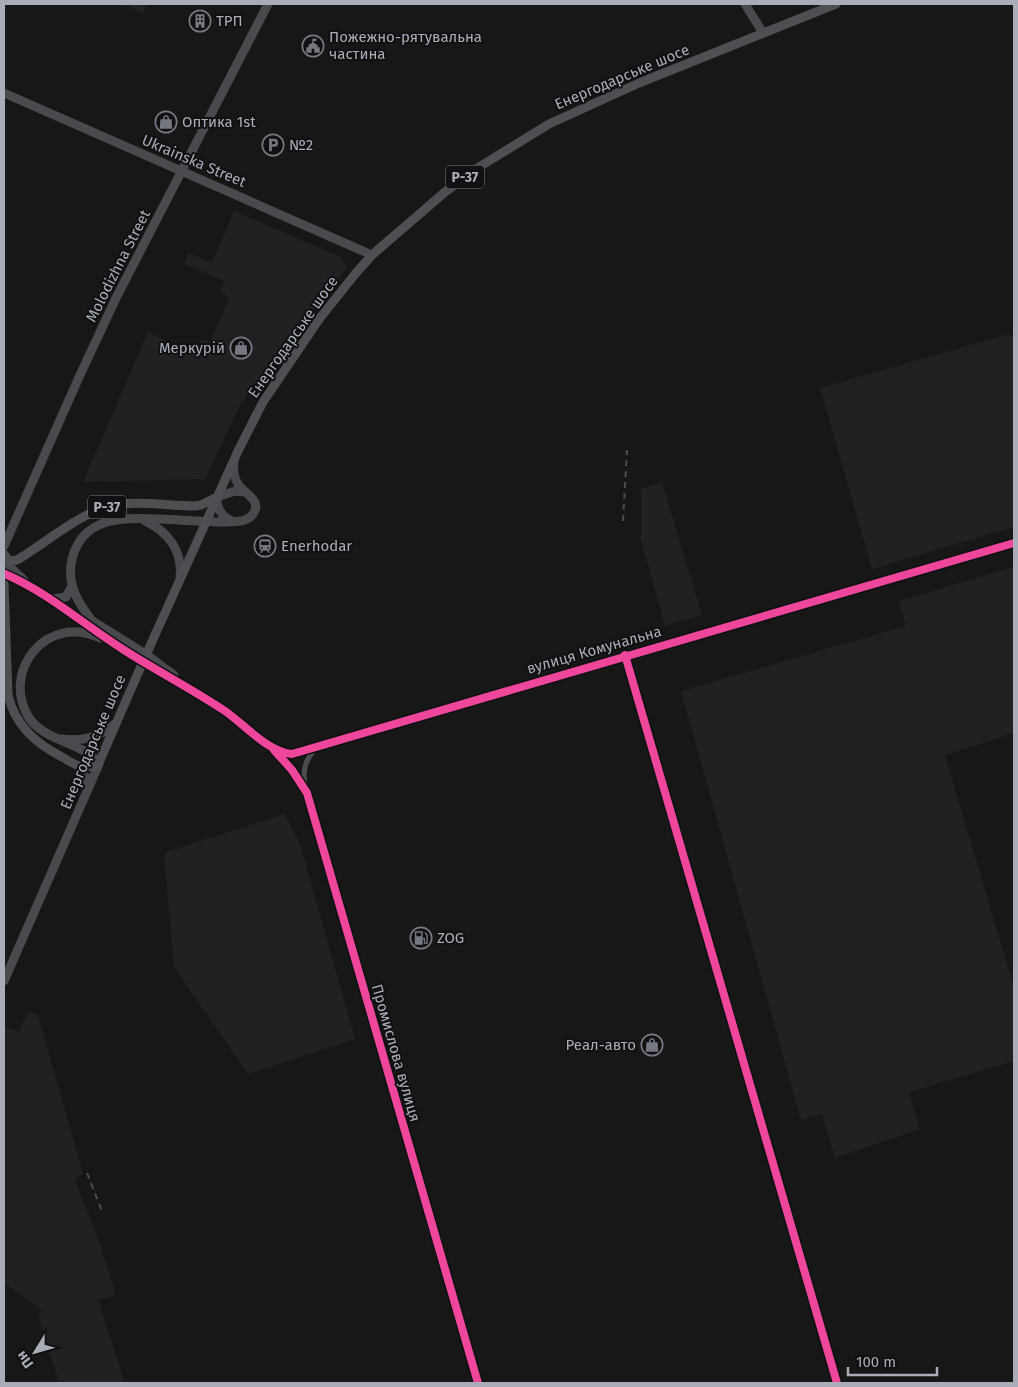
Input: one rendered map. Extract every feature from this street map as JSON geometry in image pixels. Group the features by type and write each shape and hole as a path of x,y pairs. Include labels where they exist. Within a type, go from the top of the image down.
{"main road":[{"name":"Енергодарське шосе","path":"98,765 217,497 258,411 280,375 320,318 372,255 445,192 479,167 540,129 572,112 639,83 836,4"},
{"name":"Р-37","path":"6,569 86,516 108,507 123,503 201,505 217,497"},
{"path":"6,569 6,686 13,712 21,725 44,747 75,764 98,765"}],"street":[{"name":"Molodizhna Street","path":"4,546 116,298 268,4"},
{"path":"745,4 763,33"},
{"name":"Ukrainska Street","path":"4,93 372,255"},
{"path":"93,622 78,602 72,586 70,570 78,545 86,535 105,522 118,519 135,518 206,522 246,520 256,508 254,500 239,486 235,478 234,460"},
{"path":"232,522 220,512 217,497 234,490 247,494"},
{"path":"186,520 189,506"},
{"path":"135,518 153,525 172,541 180,562 180,580"},
{"name":"вулиця Комунальна","path":"196,692 235,718 266,743 280,751 292,754 1014,543"},
{"path":"6,569 122,649"},
{"path":"52,599 66,597 72,586"},
{"path":"52,599 147,655 196,692"},
{"path":"98,765 93,757 43,732 33,723 25,711 19,685 21,672 31,652 48,638 60,633 92,634 122,649 196,692"},
{"path":"625,656 837,1383"},
{"path":"53,738 70,740 90,738 102,734 116,723"},
{"name":"Промислова вулиця","path":"266,743 286,762 307,793 478,1383"},
{"path":"307,793 304,767 308,758 318,746"},
{"path":"78,749 75,764 85,776 88,789"},
{"name":"Енергодарське шосе","path":"4,981 98,765"}],"shaded area":[{"path":"121,4 147,4 143,13"},
{"name":"Меркурій","path":"234,211 341,257 347,268 241,403 205,479 83,482 148,332 194,354 202,339 210,342 230,297 220,292 224,281 184,264 188,253 212,263"},
{"path":"1009,334 1014,338 1014,527 872,569 820,388"},
{"path":"662,482 702,615 665,626 641,540 641,489"},
{"path":"1014,567 1014,733 945,755 1014,988 1014,1061 909,1092 920,1129 835,1158 822,1114 801,1120 681,691 906,626 899,601"},
{"path":"285,814 301,847 355,1039 248,1074 174,967 164,853"},
{"path":"28,1012 38,1015 83,1173 75,1180 98,1238 114,1288 114,1296 98,1300 125,1383 59,1383 38,1315 42,1310 4,1283 4,1026 19,1032"}],"railway":[{"path":"623,521 627,450"},
{"path":"87,1173 102,1211"}],"cycle path":[{"path":"5,574 37,590 124,650 225,711 266,743 283,752 292,754 1014,543"},
{"path":"625,655 837,1383"},
{"path":"274,750 292,770 307,793 478,1383"}],"place":[{"name":"ТРП","path":"200,21"},
{"name":"Пожежно-рятувальна частина","path":"313,46"},
{"name":"Оптика 1st","path":"166,122"},
{"name":"№2","path":"273,145"},
{"name":"Меркурій","path":"241,348"},
{"name":"Enerhodar","path":"265,546"},
{"name":"ZOG","path":"421,938"},
{"name":"Реал-авто","path":"652,1045"}]}
